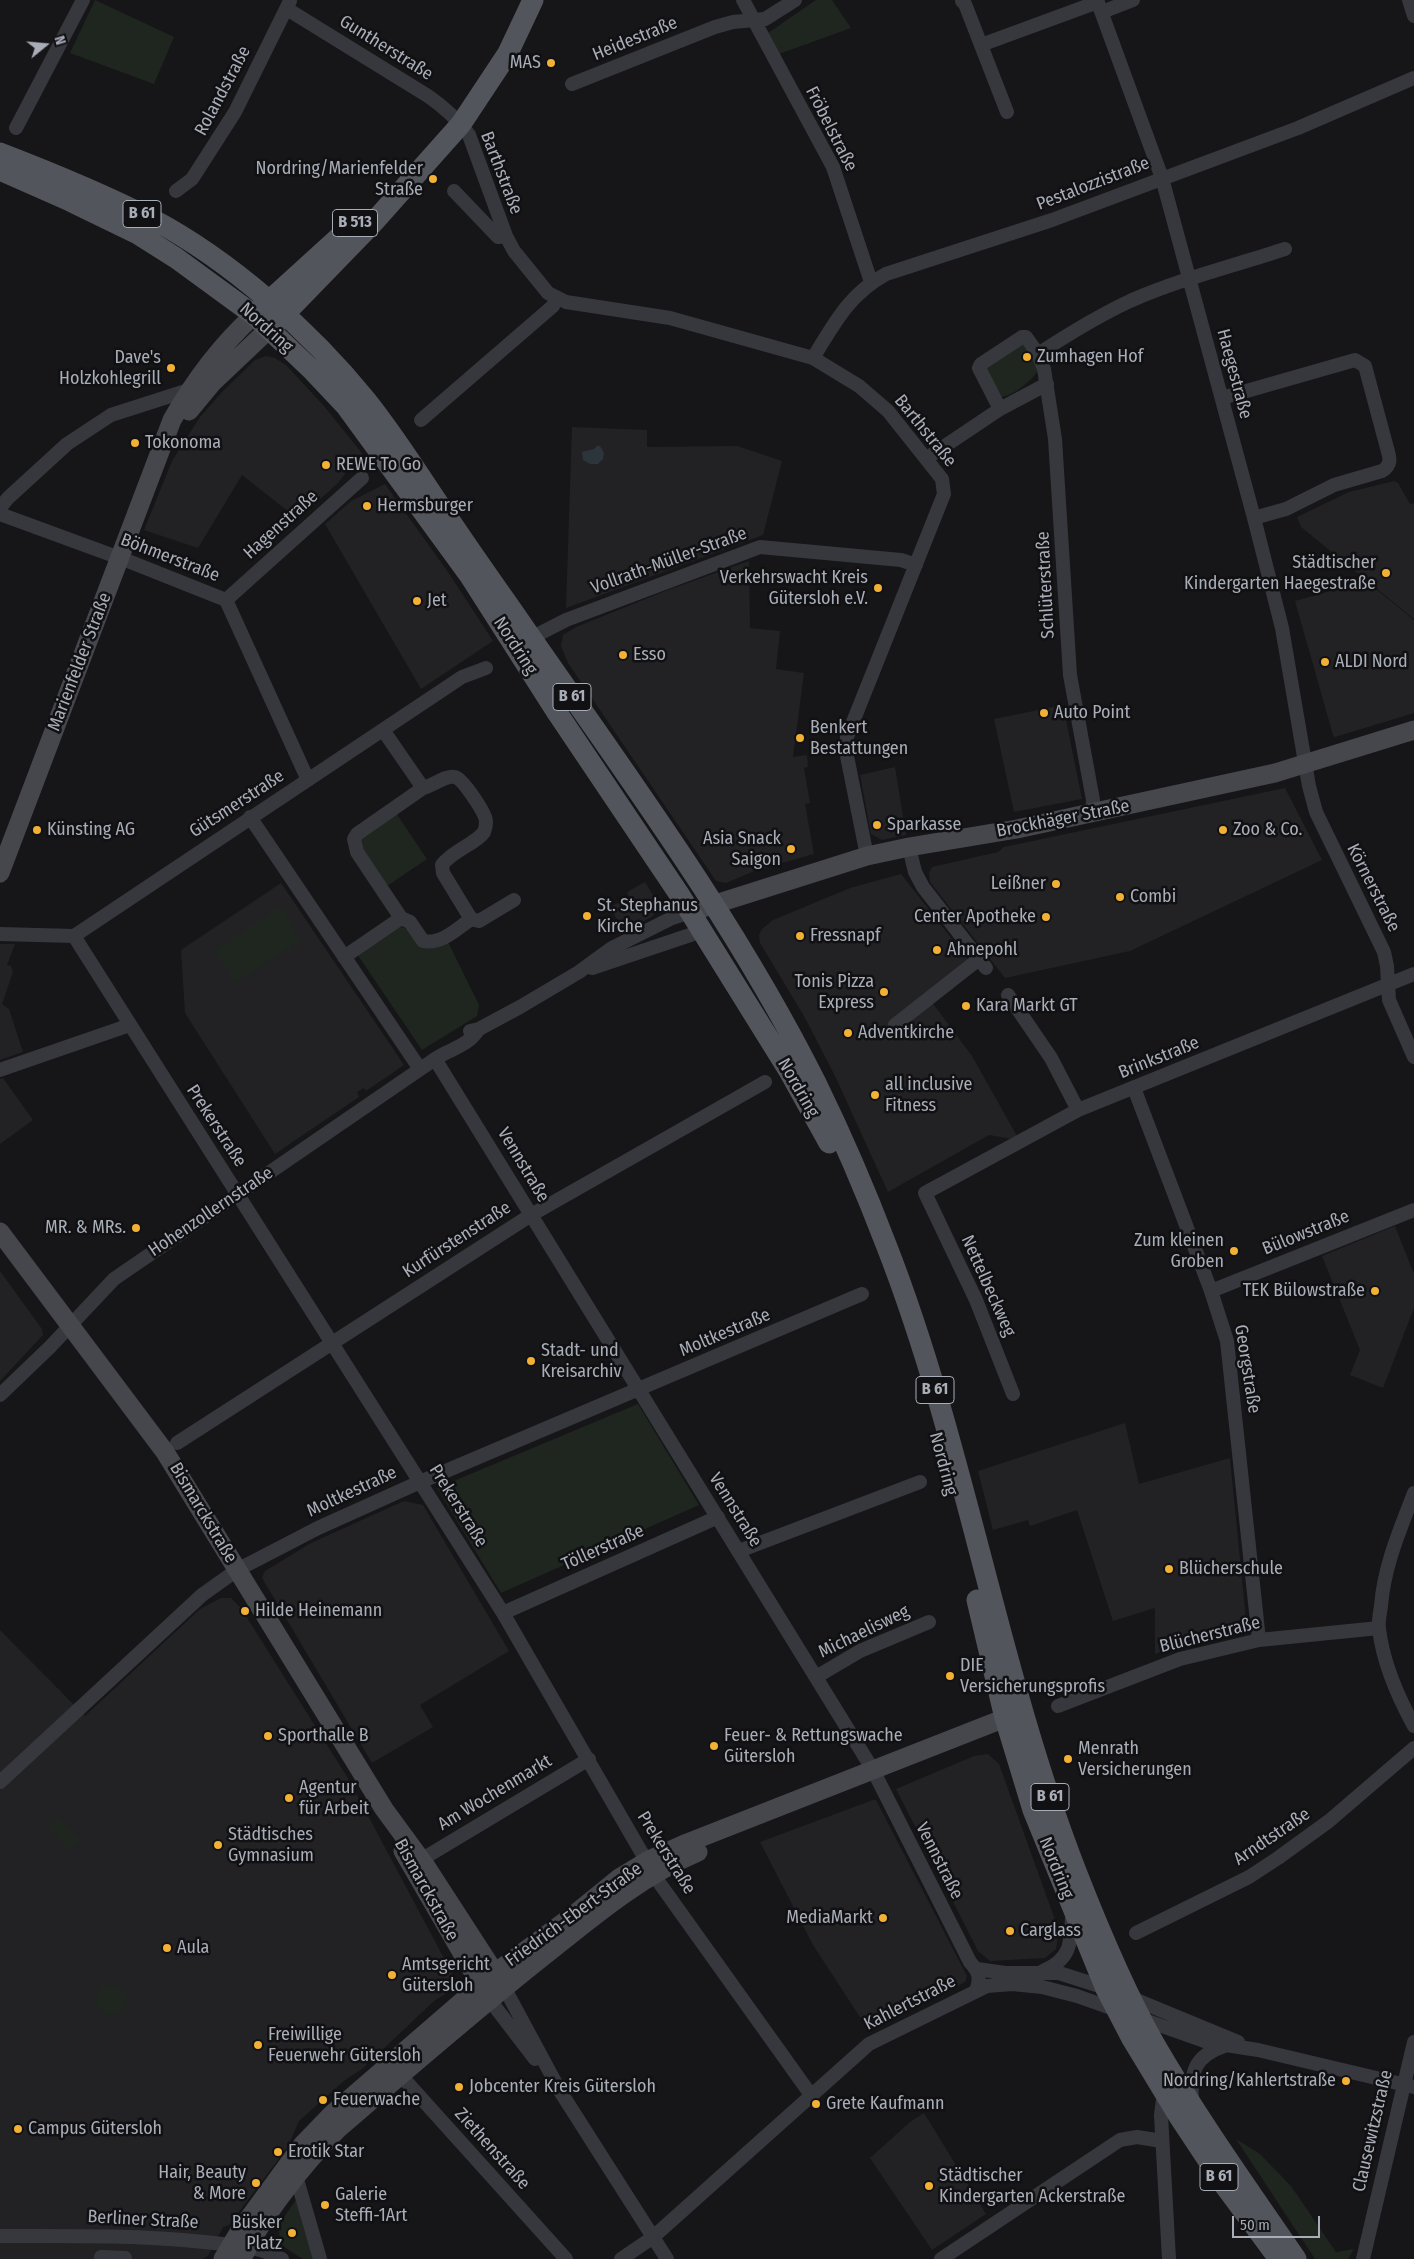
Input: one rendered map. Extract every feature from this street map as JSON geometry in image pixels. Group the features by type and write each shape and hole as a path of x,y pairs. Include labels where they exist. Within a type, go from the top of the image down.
{"main road":[{"name":"Marienfelder Straße","path":"162,452 203,393 269,315 372,224 460,124 508,53 534,0"},
{"name":"Nordring","path":"0,154 81,185 155,221 238,275 314,371 346,406 444,539 690,912 789,1071 824,1133 874,1250 922,1389 1016,1720 1052,1803 1124,2004 1164,2092"},
{"name":"Nordring","path":"0,170 62,197 138,234 269,315 328,358 361,393 386,425 587,718 725,924 777,1012 814,1080 850,1156 886,1245 934,1385 959,1472 992,1604 1033,1810 1106,1988 1141,2018 1159,2052 1192,2105"},
{"name":"Marienfelder Straße","path":"0,873 119,558 162,452 172,420 189,390 237,331 269,315"},
{"name":"Brockhäger Straße","path":"712,904 867,856 1092,814 1270,774 1414,730"},
{"name":"Hohenzollernstraße","path":"690,912 712,904"},
{"path":"702,931 725,924"},
{"name":"Bismarckstraße","path":"0,1232 165,1452 416,1863 485,1993"},
{"name":"Friedrich-Ebert-Straße","path":"236,2252 303,2144 331,2115 396,2069 499,1980 628,1889 650,1867 687,1843 876,1775 1016,1720"},
{"name":"Bismarckstraße","path":"416,1863 499,1980"},
{"name":"Friedrich-Ebert-Straße","path":"236,2252 314,2154 396,2069"},
{"name":"B 61","path":"1164,2092 1225,2186 1279,2259"},
{"name":"B 61","path":"1192,2105 1296,2259"}],"street":[{"path":"16,128 55,57 83,0"},
{"name":"Fröbelstraße","path":"743,0 752,21 833,167 871,282"},
{"name":"Heidestraße","path":"572,84 715,27 733,22 765,19 776,14 795,0"},
{"path":"981,44 1099,5 1133,0"},
{"path":"1409,0 1414,16"},
{"path":"962,1 965,4 1007,112"},
{"name":"Guntherstraße","path":"288,4 443,106 460,124"},
{"name":"Rolandstraße","path":"176,191 192,179 235,112 288,4"},
{"name":"Haegestraße","path":"1099,5 1162,178 1282,628 1306,764"},
{"name":"Pestalozzistraße","path":"814,358 845,306 871,282 886,274 1052,220 1298,128 1414,78"},
{"name":"Barthstraße","path":"460,124 469,136 506,236 514,252 548,293 566,302 670,318 814,358 874,398 895,418 942,479 944,494 848,737 846,751 867,856"},
{"name":"Barthstraße","path":"454,191 498,237 506,236"},
{"path":"1000,409 979,368 981,364 1022,337 1026,337 1038,354 1089,322 1130,301 1285,249"},
{"path":"421,420 553,306 556,298"},
{"name":"Schlüterstraße","path":"1038,354 1047,384 1058,474 1070,675 1093,800 1092,814"},
{"path":"1222,398 1355,360 1365,366 1390,461 1388,468 1334,485 1286,509 1254,518"},
{"path":"927,458 1000,409 1047,384"},
{"path":"0,508 8,498 67,444 111,415 189,390"},
{"name":"Hagenstraße","path":"226,600 362,478"},
{"name":"Böhmerstraße","path":"0,514 226,600 308,780"},
{"name":"Vollrath-Müller-Straße","path":"531,638 566,620 760,547 901,560 916,565"},
{"name":"Gütsmerstraße","path":"74,936 462,677 486,668"},
{"path":"384,730 423,788"},
{"name":"Körnerstraße","path":"1306,764 1316,812 1384,952 1387,966 1389,1000 1414,1057"},
{"path":"471,919 440,940 431,943 423,941 410,922 401,918 357,852 354,840 357,834 423,788 434,786 444,778 455,777 462,782 485,816 486,824 483,833 448,857 442,865 443,873 471,919 479,921 514,900"},
{"path":"250,817 420,1069"},
{"path":"895,1025 982,963 923,887 915,872 909,847"},
{"name":"Hohenzollernstraße","path":"0,1395 70,1326 114,1279 439,1056 451,1052 473,1038 479,1029 579,972 612,948 670,919 690,912"},
{"path":"344,957 401,918"},
{"name":"Hohenzollernstraße","path":"579,972 702,931"},
{"path":"0,934 74,936"},
{"name":"Prekerstraße","path":"74,936 504,1613 650,1867 811,2095"},
{"name":"Brinkstraße","path":"925,1193 1078,1110 1414,974"},
{"path":"1008,995 1051,1058 1078,1110"},
{"path":"0,1070 130,1025"},
{"name":"Vennstraße","path":"439,1056 531,1215 876,1775 970,1962 978,1969"},
{"name":"Kurfürstenstraße","path":"177,1443 531,1215 765,1082"},
{"name":"Georgstraße","path":"1134,1088 1211,1291 1227,1340 1259,1640"},
{"name":"Nettelbeckweg","path":"925,1193 976,1300 1013,1394"},
{"name":"Bülowstraße","path":"1211,1291 1414,1210"},
{"name":"Moltkestraße","path":"0,1782 202,1595 237,1570 318,1528 420,1482 638,1391 862,1294"},
{"path":"739,1551 920,1482"},
{"path":"1414,1493 1388,1561 1382,1592 1379,1628 1398,1695 1414,1726"},
{"name":"Töllerstraße","path":"504,1613 718,1517"},
{"name":"Michaelisweg","path":"816,1677 860,1651 929,1622"},
{"name":"Blücherstraße","path":"1058,1706 1180,1659 1259,1640 1379,1628"},
{"name":"Arndtstraße","path":"1136,1933 1249,1877 1329,1821 1414,1748"},
{"name":"Am Wochenmarkt","path":"416,1863 591,1763"},
{"path":"1042,1972 1055,1966 1068,1950 1071,1938 1072,1908"},
{"path":"976,1990 979,1983 978,1969"},
{"name":"Kahlertstraße","path":"978,1969 1004,1973 1060,1973 1106,1988"},
{"name":"Bismarckstraße","path":"499,1980 560,2091 667,2259"},
{"name":"Kahlertstraße","path":"622,2259 652,2238 869,2044 987,1986 1001,1984 1042,1987 1124,2004 1258,2050 1409,2086"},
{"name":"Bismarckstraße","path":"485,1993 560,2091"},
{"name":"Kahlertstraße","path":"1141,2018 1207,2042 1258,2050"},
{"name":"Clausewitzstraße","path":"1362,2259 1409,2086 1414,2042"},
{"path":"1192,2105 1191,2082 1197,2064 1207,2053 1224,2046"},
{"name":"Ziethenstraße","path":"396,2069 566,2259"},
{"path":"1164,2092 1161,2115 1169,2259"},
{"path":"941,2259 1120,2140 1137,2137 1162,2141"},
{"path":"296,2176 320,2259"},
{"name":"Berliner Straße","path":"0,2236 153,2237 236,2252 263,2250 282,2259"},
{"path":"101,2236 100,2258 125,2258"}],"shaded area":[{"path":"95,0 174,37 154,84 70,53"},
{"path":"816,0 832,0 851,28 779,54 768,33"},
{"path":"1020,344 1026,344 1039,369 1022,387 1000,397 985,365"},
{"path":"266,356 275,358 286,365 324,406 365,457 354,462 338,483 298,519 242,475 198,548 144,530 172,461 200,417 222,392 255,360"},
{"path":"572,427 647,430 647,447 737,446 782,461 763,535 566,608"},
{"path":"600,446 604,453 603,459 598,464 590,464 583,460 582,452 594,449"},
{"name":"Städtischer Kindergarten Haegestraße","path":"1394,481 1398,483 1410,504 1414,503 1414,619 1301,527 1297,517 1349,492"},
{"path":"385,484 448,572 493,641 421,689 325,524 351,501"},
{"path":"749,561 750,628 780,631 776,669 804,673 793,757 807,755 808,767 804,768 810,803 805,804 814,854 754,871 726,883 716,881 568,663 561,646 563,635 576,627 668,590"},
{"path":"1366,581 1414,620 1414,713 1335,737 1295,601"},
{"path":"1063,705 1082,799 1014,812 994,719"},
{"path":"895,767 906,835 882,840 871,834 860,775"},
{"path":"1285,788 1322,860 1130,951 1005,978 930,882 929,873 932,867 998,852 1004,847"},
{"path":"396,813 427,859 387,886 361,847 361,840 364,834"},
{"path":"901,874 974,967 931,1001 972,1056 1017,1136 1012,1139 989,1135 888,1192 835,1076 804,1016 760,943 759,935 762,929 773,920 850,888"},
{"path":"645,882 658,903 653,916 624,932 610,907 629,897 627,892"},
{"path":"281,883 404,1065 366,1091 364,1088 357,1092 359,1097 275,1154 185,1013 181,950"},
{"path":"280,907 301,940 236,983 214,951"},
{"path":"401,927 447,940 479,1005 477,1016 422,1050 357,954 396,928"},
{"path":"0,944 15,944 7,965 11,966 13,972 2,1004 9,1009 23,1052 0,1060"},
{"path":"3,1078 33,1120 0,1144 0,1079"},
{"name":"TEK Bülowstraße","path":"1395,1226 1414,1274 1414,1308 1383,1388 1350,1375 1360,1350 1322,1256"},
{"path":"0,1271 42,1329 43,1335 0,1381"},
{"path":"638,1404 699,1505 501,1593 437,1488"},
{"name":"Blücherschule","path":"1125,1423 1139,1484 1230,1458 1247,1630 1174,1647 1155,1654 1155,1608 1113,1621 1077,1510 1030,1526 1028,1520 993,1530 978,1471"},
{"path":"404,1501 423,1505 509,1651 420,1705 433,1727 372,1763 262,1578 265,1571 311,1543"},
{"path":"221,1598 231,1598 241,1608 349,1780 454,1977 447,1993 434,2001 362,2069 345,2080 299,2121 287,2148 229,2225 223,2227 208,2256 202,2259 0,2259 0,1630 85,1716 200,1609"},
{"path":"988,1754 999,1764 1059,1931 1056,1949 1045,1958 990,1961 978,1951 896,1789 974,1756"},
{"path":"876,1800 967,1976 965,1982 869,2031 813,1945 760,1842"},
{"path":"58,1817 80,1841 69,1850 48,1827"},
{"path":"111,1985 122,1989 126,2000 122,2011 111,2015 100,2011 96,2000 100,1989"},
{"name":"Städtischer Kindergarten Ackerstraße","path":"924,2113 986,2214 932,2250 870,2158 910,2122"},
{"path":"1236,2139 1260,2154 1291,2186 1336,2252 1354,2249 1348,2259 1315,2259"},
{"path":"300,2194 317,2259 303,2259 281,2245 278,2226"}],"place":[{"name":"MAS","path":"551,63"},
{"name":"Nordring/Marienfelder Straße","path":"433,179"},
{"name":"Zumhagen Hof","path":"1027,357"},
{"name":"Dave's Holzkohlegrill","path":"171,368"},
{"name":"Tokonoma","path":"135,443"},
{"name":"REWE To Go","path":"326,465"},
{"name":"Hermsburger","path":"367,506"},
{"name":"Städtischer Kindergarten Haegestraße","path":"1386,573"},
{"name":"Verkehrswacht Kreis Gütersloh e.V.","path":"878,588"},
{"name":"Jet","path":"417,601"},
{"name":"Esso","path":"623,655"},
{"name":"ALDI Nord","path":"1325,662"},
{"name":"Auto Point","path":"1044,713"},
{"name":"Benkert Bestattungen","path":"800,738"},
{"name":"Sparkasse","path":"877,825"},
{"name":"Künsting AG","path":"37,830"},
{"name":"Zoo & Co.","path":"1223,830"},
{"name":"Asia Snack Saigon","path":"791,849"},
{"name":"Leißner","path":"1056,884"},
{"name":"Combi","path":"1120,897"},
{"name":"St. Stephanus Kirche","path":"587,916"},
{"name":"Center Apotheke","path":"1046,917"},
{"name":"Fressnapf","path":"800,936"},
{"name":"Ahnepohl","path":"937,950"},
{"name":"Tonis Pizza Express","path":"884,992"},
{"name":"Kara Markt GT","path":"966,1006"},
{"name":"Adventkirche","path":"848,1033"},
{"name":"all inclusive Fitness","path":"875,1095"},
{"name":"MR. & MRs.","path":"136,1228"},
{"name":"Zum kleinen Groben","path":"1234,1251"},
{"name":"TEK Bülowstraße","path":"1375,1291"},
{"name":"Stadt- und Kreisarchiv","path":"531,1361"},
{"name":"Blücherschule","path":"1169,1569"},
{"name":"Hilde Heinemann","path":"245,1611"},
{"name":"DIE Versicherungsprofis","path":"950,1676"},
{"name":"Sporthalle B","path":"268,1736"},
{"name":"Feuer- & Rettungswache Gütersloh","path":"714,1746"},
{"name":"Menrath Versicherungen","path":"1068,1759"},
{"name":"Agentur für Arbeit","path":"289,1798"},
{"name":"Städtisches Gymnasium","path":"218,1845"},
{"name":"MediaMarkt","path":"883,1918"},
{"name":"Carglass","path":"1010,1931"},
{"name":"Aula","path":"167,1948"},
{"name":"Amtsgericht Gütersloh","path":"392,1975"},
{"name":"Freiwillige Feuerwehr Gütersloh","path":"258,2045"},
{"name":"Nordring/Kahlertstraße","path":"1346,2081"},
{"name":"Jobcenter Kreis Gütersloh","path":"459,2087"},
{"name":"Feuerwache","path":"323,2100"},
{"name":"Grete Kaufmann","path":"816,2104"},
{"name":"Campus Gütersloh","path":"18,2129"},
{"name":"Erotik Star","path":"278,2152"},
{"name":"Hair, Beauty & More","path":"256,2183"},
{"name":"Städtischer Kindergarten Ackerstraße","path":"929,2186"},
{"name":"Galerie Steffi-1Art","path":"325,2205"},
{"name":"Büsker Platz","path":"292,2233"}]}
